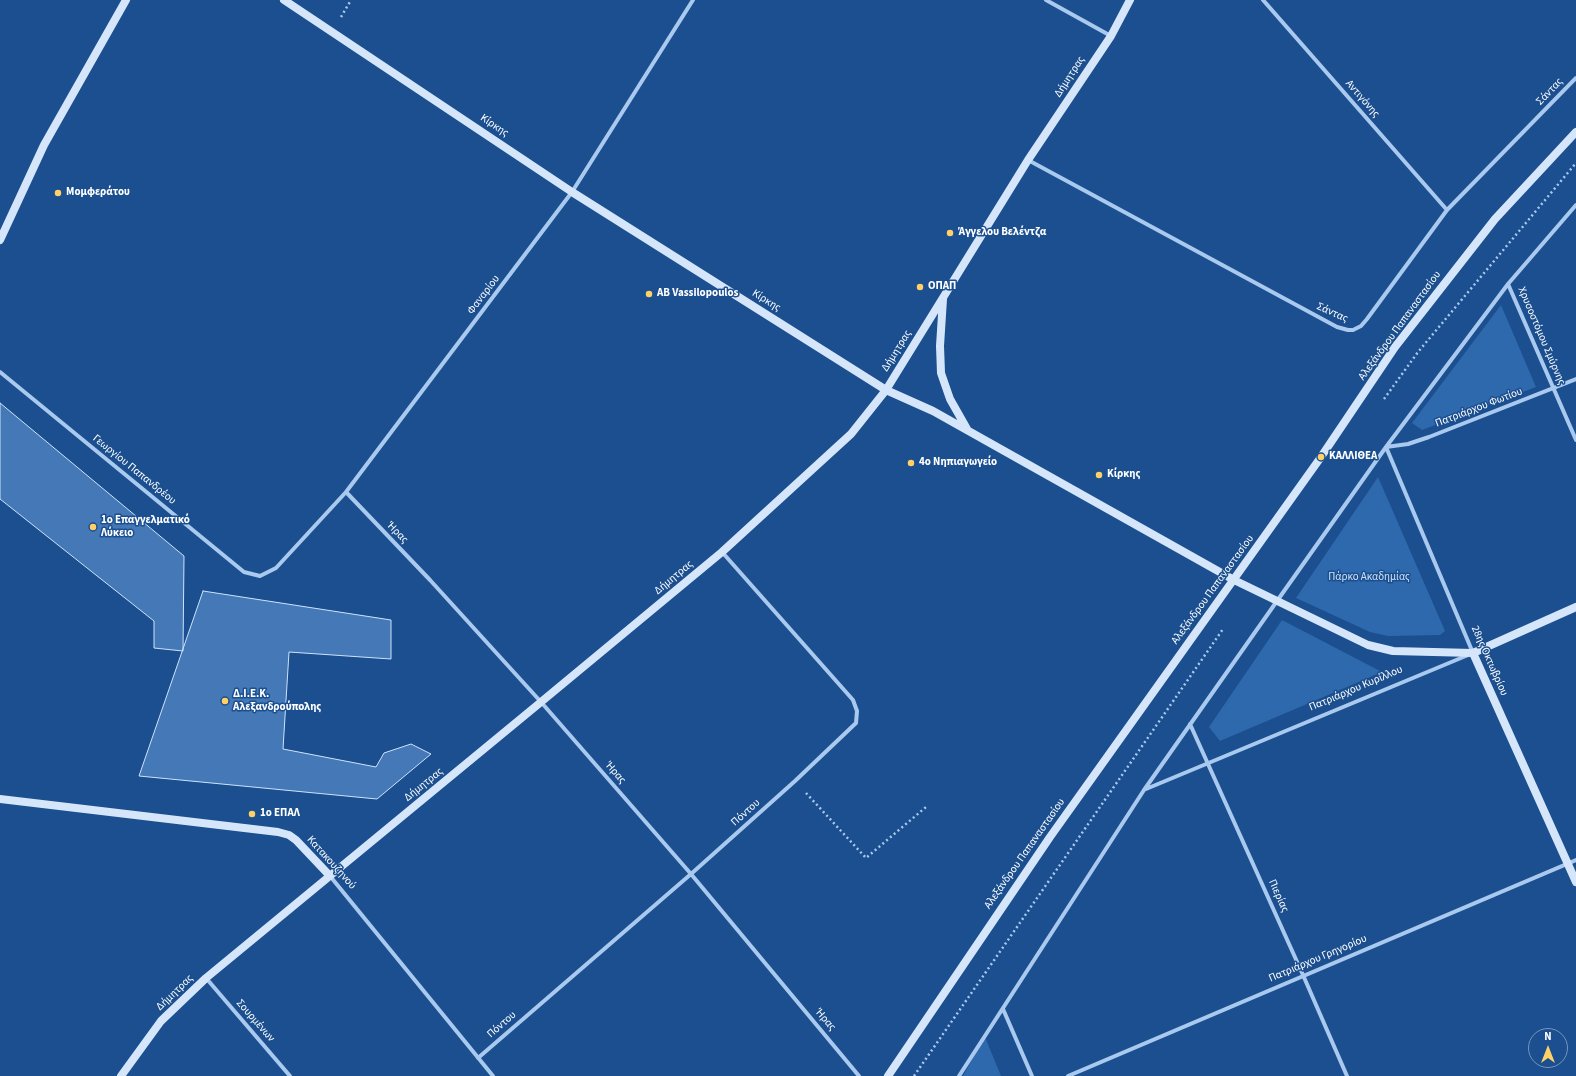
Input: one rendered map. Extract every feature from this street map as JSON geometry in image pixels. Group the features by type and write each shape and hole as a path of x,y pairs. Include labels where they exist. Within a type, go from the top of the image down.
{"street":[{"path":"0,240 44,145 126,0"},
{"name":"Κίρκης","path":"284,0 572,192 886,390 928,408 1234,580 1368,646 1393,651 1473,653"},
{"name":"Φαναρίου","path":"260,576 276,568 346,492 572,192 693,0"},
{"path":"1046,0 1110,36"},
{"name":"Δήμητρας","path":"121,1076 161,1021 206,978 722,552 851,434 886,390 1028,160 1110,36 1130,0"},
{"name":"Αντιγόνης","path":"1263,0 1447,210"},
{"name":"Σάντας","path":"1028,160 1337,327 1353,330 1361,326 1367,319 1447,210 1576,78"},
{"name":"Αλεξάνδρου Παπαναστασίου","path":"888,1076 1050,837 1322,457 1395,347 1495,219 1576,132"},
{"path":"959,1076 1004,1009 1144,790 1386,447 1508,284 1576,205"},
{"name":"Χρυσοστόμου Σμύρνης","path":"1508,284 1576,440"},
{"path":"943,298 940,346 941,373 950,399 968,430"},
{"name":"Γεωργίου Παπανδρέου","path":"0,372 244,572 260,576"},
{"name":"Πατριάρχου Φωτίου","path":"1386,447 1408,444 1428,437 1576,379"},
{"name":"28ης Οκτωβρίου","path":"1386,447 1473,653 1572,861 1576,882"},
{"name":"Ήρας","path":"346,492 430,580 541,702 691,874 859,1076"},
{"name":"Πόντου","path":"478,1058 691,874 795,781 856,723 857,710 852,700 722,552"},
{"name":"Πατριάρχου Κυρίλλου","path":"1144,790 1473,653 1576,607"},
{"name":"Πιερίας","path":"1190,724 1303,975 1346,1076"},
{"name":"Κατακουζηνού","path":"0,799 278,832 288,835 296,840 330,876 493,1076"},
{"name":"Πατριάρχου Γρηγορίου","path":"1068,1076 1572,861"},
{"name":"Σουρμένων","path":"206,978 290,1076"},
{"path":"1004,1009 1032,1076"}],"path":[{"path":"1382,403 1418,352 1576,163"},
{"path":"914,1076 1224,628"},
{"path":"795,781 866,858 926,807"}],"green space":[{"path":"1501,305 1536,387 1422,430 1412,423"},
{"name":"Πάρκο Ακαδημίας","path":"1378,477 1445,631 1440,635 1388,636 1370,632 1296,598"},
{"path":"1282,620 1382,672 1220,741 1209,727"},
{"path":"985,1037 1001,1076 963,1076"}],"building":[{"name":"1ο Επαγγελματικό Λύκειο","path":"0,403 184,556 183,651 154,648 154,621 0,499"},
{"name":"Δ.Ι.Ε.Κ. Αλεξανδρούπολης","path":"203,591 391,620 391,659 289,652 283,749 376,767 384,753 411,744 431,754 377,799 139,776"}],"place":[{"name":"Μομφεράτου","path":"58,193"},
{"name":"Άγγελου Βελέντζα","path":"950,233"},
{"name":"ΟΠΑΠ","path":"920,287"},
{"name":"AB Vassilopoulos","path":"649,294"},
{"name":"ΚΑΛΛΙΘΕΑ","path":"1321,457"},
{"name":"4ο Νηπιαγωγείο","path":"911,463"},
{"name":"Κίρκης","path":"1099,475"},
{"name":"1ο Επαγγελματικό Λύκειο","path":"93,527"},
{"name":"Δ.Ι.Ε.Κ. Αλεξανδρούπολης","path":"225,701"},
{"name":"1ο ΕΠΑΛ","path":"252,814"}]}
